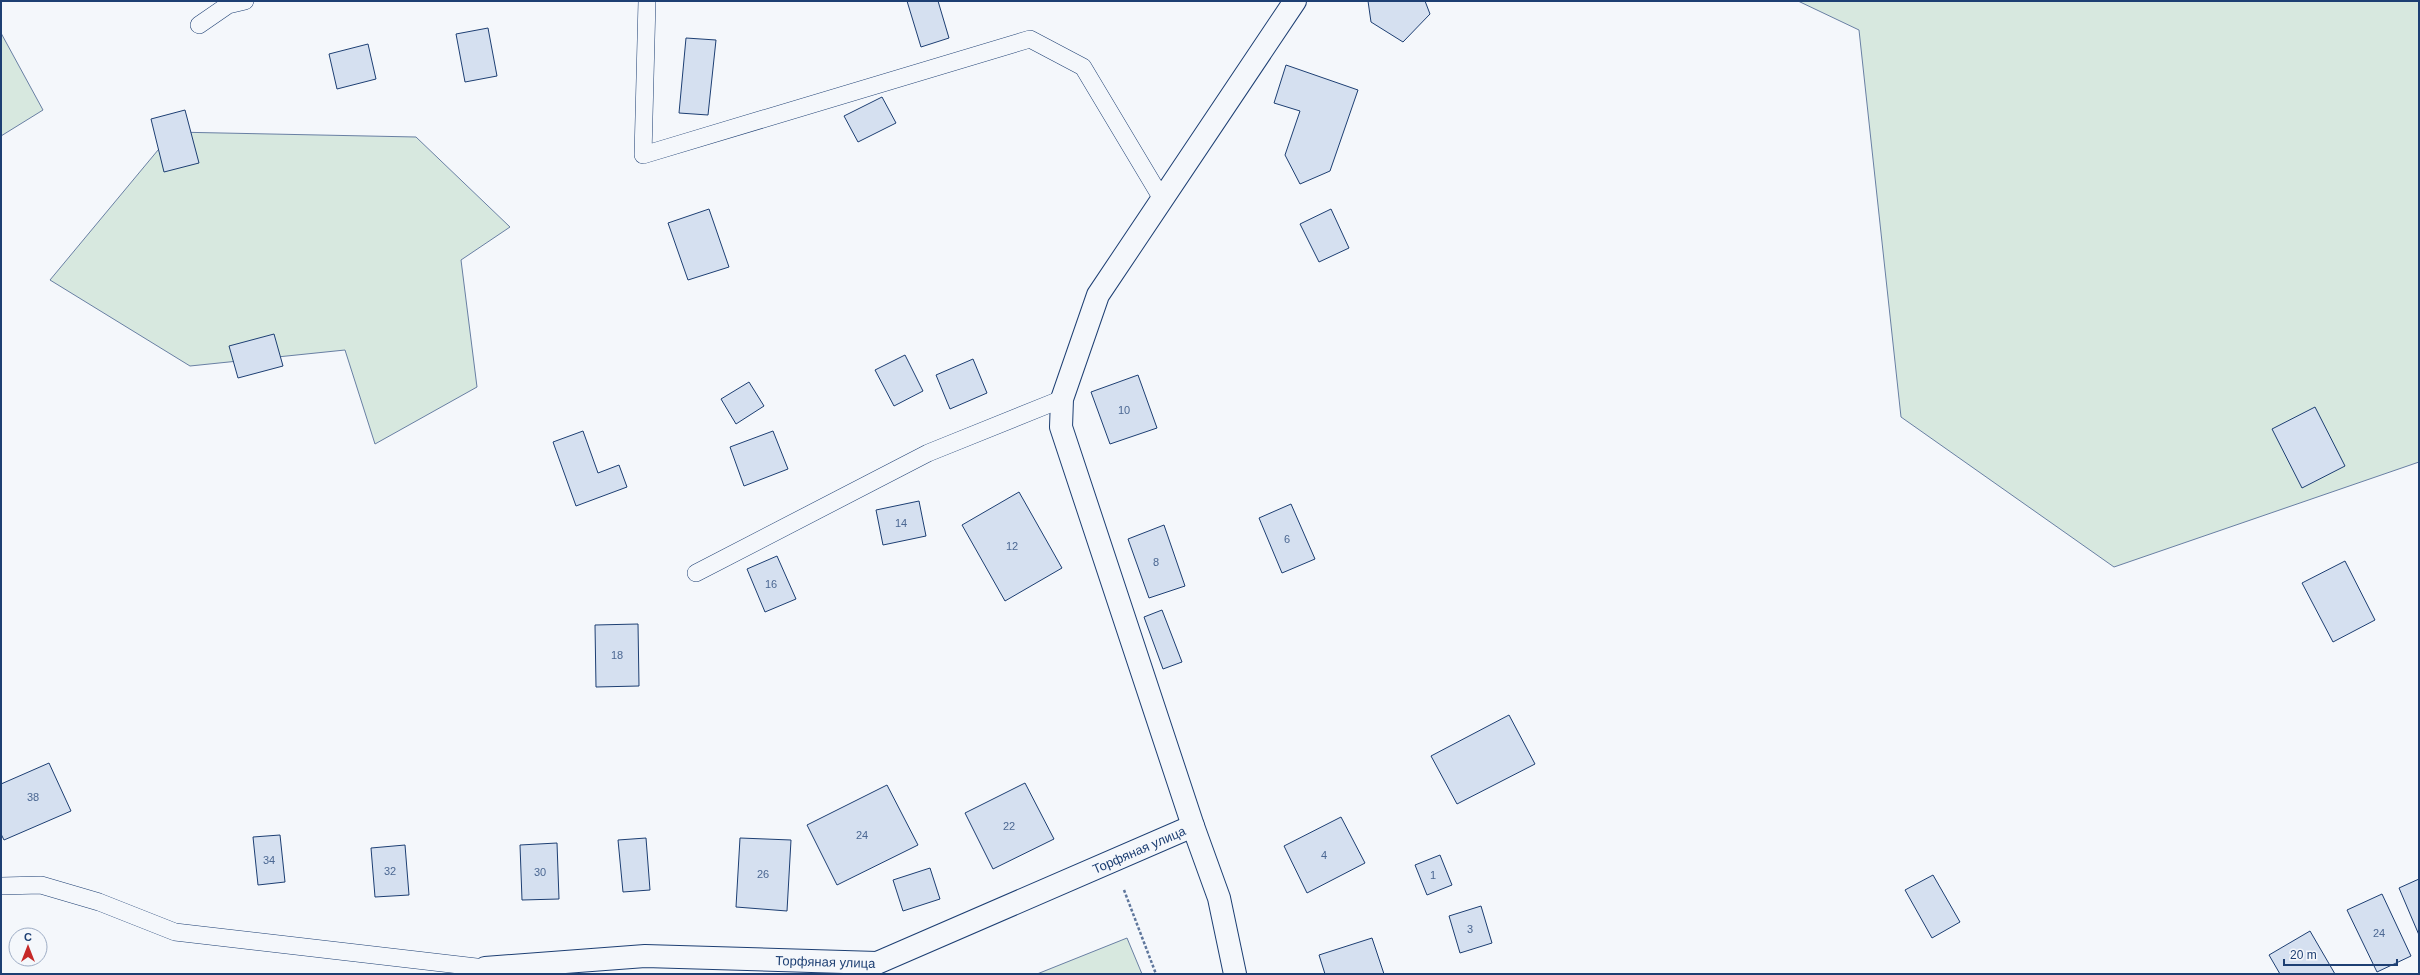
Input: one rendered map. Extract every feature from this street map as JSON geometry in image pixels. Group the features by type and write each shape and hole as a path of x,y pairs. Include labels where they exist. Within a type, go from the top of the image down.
{"street":[{"path":"1235,974 1219,898 1193,826 1061,427 1062,399 1098,295 1295,1"},
{"name":"Торфяная улица","path":"484,971 646,956 877,963 1113,862 1193,826"}],"lane":[{"path":"199,25 228,5 245,1"},
{"path":"647,1 643,155 1030,39 1083,67 1162,199"},
{"path":"696,573 928,453 1062,399"},
{"path":"1,886 41,885 99,902 175,932 484,971"}],"path":[{"path":"1113,862 1156,974"}],"shaded area":[{"path":"1798,1 2419,1 2419,462 2114,567 1901,417 1859,30"},
{"path":"1,33 43,110 1,136"},
{"path":"173,132 416,137 510,227 461,260 477,387 375,444 345,350 190,366 50,280"},
{"path":"1127,938 1142,974 1037,974"}],"building":[{"path":"907,1 938,1 949,38 921,47"},
{"path":"1368,1 1425,1 1430,14 1403,42 1371,22"},
{"path":"488,28 497,76 465,82 456,34"},
{"path":"686,38 716,40 708,115 679,113"},
{"path":"368,44 376,79 337,89 329,54"},
{"path":"1286,65 1358,90 1330,171 1300,184 1285,155 1300,111 1274,103"},
{"path":"882,97 896,123 858,142 844,116"},
{"path":"185,110 199,163 164,172 151,119"},
{"path":"709,209 729,267 688,280 668,223"},
{"path":"1331,209 1349,248 1319,262 1300,224"},
{"path":"274,334 283,366 238,378 229,346"},
{"path":"905,355 923,391 894,406 875,370"},
{"path":"973,359 987,393 950,409 936,375"},
{"path":"1138,375 1157,428 1110,444 1091,392"},
{"path":"749,382 764,406 736,424 721,399"},
{"path":"2315,407 2345,466 2302,488 2272,429"},
{"path":"583,431 598,473 619,465 627,487 576,506 553,442"},
{"path":"773,431 788,469 744,486 730,447"},
{"path":"1019,492 1062,568 1005,601 962,525"},
{"path":"919,501 926,536 883,545 876,510"},
{"path":"1291,504 1315,559 1282,573 1259,518"},
{"path":"1164,525 1185,586 1149,598 1128,539"},
{"path":"777,556 796,599 765,612 747,569"},
{"path":"2345,561 2375,620 2333,642 2302,583"},
{"path":"1162,610 1182,662 1163,669 1144,617"},
{"path":"638,624 639,686 596,687 595,625"},
{"path":"1509,715 1535,764 1457,804 1431,756"},
{"path":"49,763 71,811 4,840 1,834 1,784"},
{"path":"1025,783 1054,839 993,869 965,813"},
{"path":"887,785 918,845 837,885 807,825"},
{"path":"1341,817 1365,863 1307,893 1284,846"},
{"path":"280,835 285,882 258,885 253,837"},
{"path":"646,838 650,890 623,892 618,840"},
{"path":"740,838 791,840 787,911 736,907"},
{"path":"557,843 559,899 522,900 520,845"},
{"path":"405,845 409,895 375,897 371,848"},
{"path":"1440,855 1452,885 1427,895 1415,865"},
{"path":"930,868 940,899 903,911 893,880"},
{"path":"1933,875 1960,922 1932,938 1905,890"},
{"path":"2419,879 2419,935 2399,888"},
{"path":"2382,894 2411,956 2377,972 2347,910"},
{"path":"1481,906 1492,943 1460,953 1449,916"},
{"path":"2310,931 2335,974 2280,974 2269,955"},
{"path":"1372,938 1384,974 1325,974 1319,955"}]}
